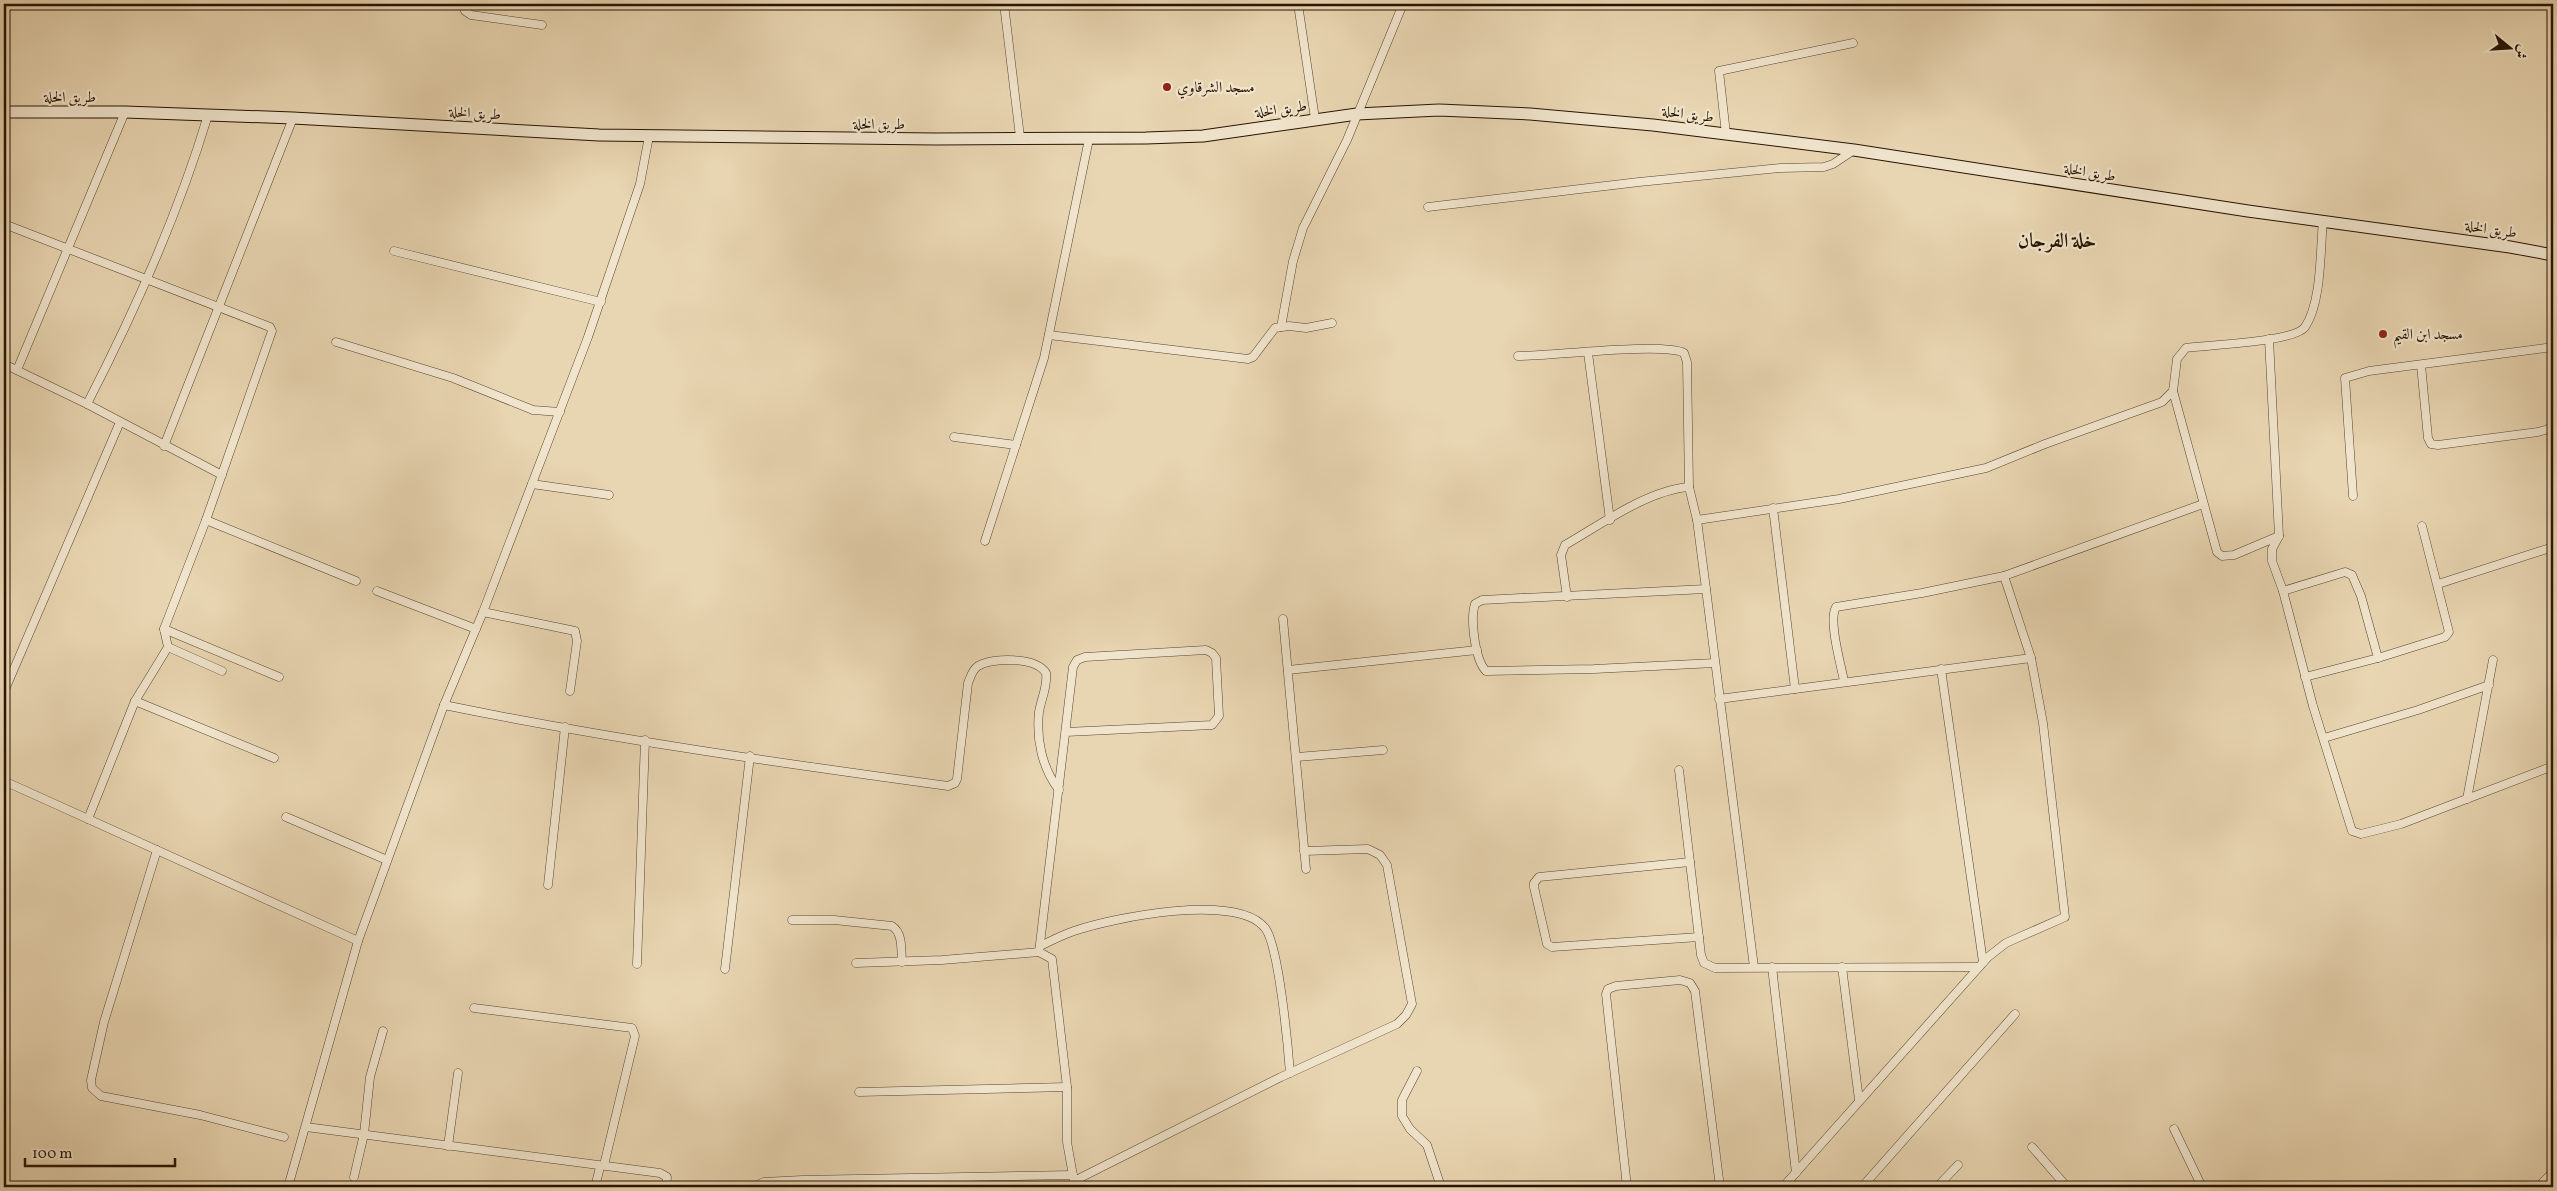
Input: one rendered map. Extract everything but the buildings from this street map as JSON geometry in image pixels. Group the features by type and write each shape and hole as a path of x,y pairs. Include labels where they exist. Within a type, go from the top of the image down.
{"street":[{"path":"463,4 465,11 470,15 542,25"},
{"path":"1004,4 1020,137"},
{"path":"1298,4 1315,119"},
{"path":"1280,327 1293,261 1303,228 1333,170 1403,4"},
{"path":"1726,134 1720,71 1853,43"},
{"name":"طريق الخلة","path":"4,112 125,112 293,118 649,136 916,139 1020,137 1089,139 1204,136 1357,114 1439,110 1530,114 1653,125 1854,150 2248,212 2510,246 2553,256"},
{"path":"18,370 125,112"},
{"path":"87,404 147,279 180,199 208,115"},
{"path":"164,446 293,118"},
{"path":"288,1187 358,941 444,704 483,612 601,302 640,184 649,136"},
{"path":"985,540 1049,335 1089,139"},
{"path":"1428,207 1639,182 1781,168 1824,167 1833,164 1854,150"},
{"path":"2279,536 2234,555 2222,556 2217,552 2173,391 2177,359 2186,348 2269,340 2296,334 2305,328 2314,306 2323,221"},
{"path":"4,224 270,327 272,331 206,520 164,629 168,647 135,701 88,819"},
{"path":"394,251 601,302"},
{"path":"1049,335 1248,359 1253,357 1270,331 1280,327 1306,328 1332,324"},
{"path":"2269,340 2279,536 2272,549 2272,561 2283,591 2305,677 2349,826 2355,834 2401,824 2553,766"},
{"path":"336,342 453,378 533,410 560,412"},
{"path":"2353,496 2345,378 2369,372 2553,347"},
{"path":"1518,356 1641,349 1678,350 1684,353 1687,362 1689,487 1697,520 1754,967"},
{"path":"1588,353 1610,520"},
{"path":"4,364 87,404 222,475"},
{"path":"2421,365 2428,438 2431,444 2438,445 2538,432 2548,429 2553,424"},
{"path":"1697,520 1839,499 1986,468 2045,444 2162,402 2173,391"},
{"path":"4,692 120,422"},
{"path":"954,437 1016,445"},
{"path":"532,484 609,495"},
{"path":"1567,597 1560,555 1565,545 1646,500 1670,490 1689,487"},
{"path":"1844,681 1834,623 1833,612 1836,606 1922,593 2004,576 2204,504"},
{"path":"1772,508 1794,689"},
{"path":"206,520 356,581"},
{"path":"2305,677 2378,658 2445,637 2449,632 2422,526"},
{"path":"2438,584 2553,548"},
{"path":"2283,591 2345,572 2352,575 2361,596 2378,658"},
{"path":"1784,1187 1980,965 2006,943 2065,917 2043,723 2031,658 2010,588 2004,576"},
{"path":"1706,589 1478,602 1472,616 1477,650 1483,669 1488,672 1714,663"},
{"path":"377,591 476,629"},
{"path":"483,612 575,631 577,641 570,691"},
{"path":"1283,619 1306,869"},
{"path":"164,629 279,677"},
{"path":"168,647 222,671"},
{"path":"1039,949 1073,667 1077,660 1085,657 1206,650 1212,652 1216,658 1219,716 1212,725 1066,732"},
{"path":"1288,670 1477,650"},
{"path":"1719,699 1844,681 2031,658"},
{"path":"2467,799 2490,685 2493,660"},
{"path":"444,704 645,740 952,785 957,779 968,683 972,672 982,664 1023,661 1039,665 1046,673 1039,712 1040,742 1048,774 1059,790"},
{"path":"1941,669 1980,965"},
{"path":"2324,738 2418,710 2490,685"},
{"path":"135,701 274,758"},
{"path":"548,885 566,727"},
{"path":"637,964 645,740"},
{"path":"1297,757 1383,750"},
{"path":"725,969 750,756"},
{"path":"1679,770 1702,960 1709,966 1715,968 1980,965"},
{"path":"4,781 358,941"},
{"path":"286,816 388,860"},
{"path":"753,1187 764,1182 802,1180 1074,1181 1290,1073 1397,1024 1406,1015 1412,1004 1387,865 1380,855 1368,849 1304,851"},
{"path":"157,850 104,1022 91,1080 92,1088 100,1096 200,1115 284,1137"},
{"path":"1690,862 1539,877 1534,883 1534,887 1547,944 1552,947 1699,937"},
{"path":"856,963 902,962 1039,949 1073,931 1141,916 1205,909 1224,911 1255,920 1268,934 1287,1033 1290,1073"},
{"path":"792,920 834,920 892,926 900,938 902,962"},
{"path":"1039,949 1048,956 1053,964 1057,1016 1067,1087 1067,1142 1074,1181"},
{"path":"1772,967 1796,1173"},
{"path":"1842,967 1859,1100"},
{"path":"1627,1187 1606,994 1608,989 1616,986 1680,980 1690,984 1695,991 1720,1187"},
{"path":"474,1008 632,1028 635,1036 595,1187"},
{"path":"1862,1187 2015,1014"},
{"path":"354,1177 364,1134 370,1077 383,1030"},
{"path":"1417,1071 1402,1100 1402,1116 1410,1129 1427,1145 1441,1187"},
{"path":"448,1146 458,1072"},
{"path":"859,1092 1067,1087"},
{"path":"306,1127 660,1172 667,1177 666,1187"},
{"path":"2174,1129 2202,1187"},
{"path":"2032,1147 2067,1187"},
{"path":"1937,1187 1958,1165"},
{"path":"2538,1187 2552,1177"},
{"path":"4,1186 8,1187"}],"place":[{"name":"مسجد الشرقاوي","path":"1167,87"},
{"name":"مسجد ابن القيم","path":"2383,334"}],"district":[{"name":"خلة الفرجان","path":"2057,240"}]}
